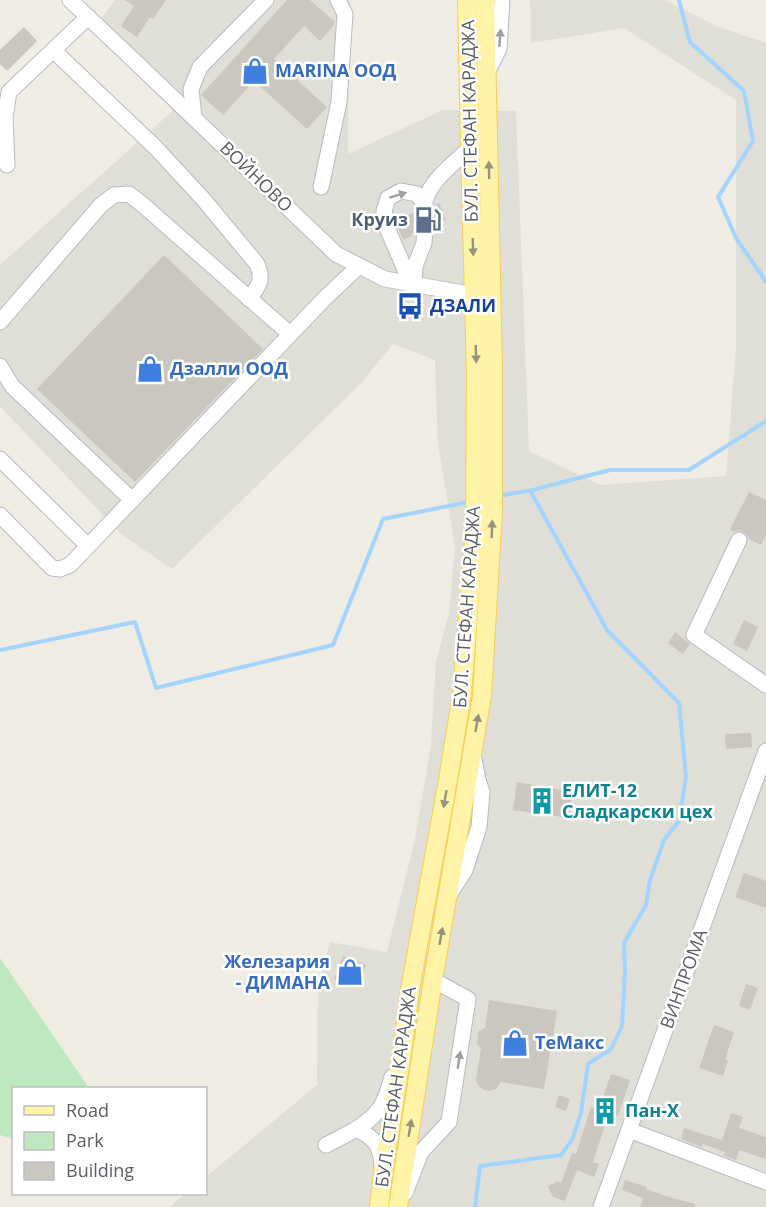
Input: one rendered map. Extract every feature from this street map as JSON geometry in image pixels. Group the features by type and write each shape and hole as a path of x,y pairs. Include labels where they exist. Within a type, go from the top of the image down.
{"main road":[{"name":"БУЛ. СТЕФАН КАРАДЖА","path":"399,1207 433,980 482,696 493,525 483,293 470,148 467,0"},
{"name":"БУЛ. СТЕФАН КАРАДЖА","path":"379,1207 410,990 462,694 475,525 476,374 483,293 487,73 485,0"}],"street":[{"name":"ВОЙНОВО","path":"70,0 336,254 385,279 483,293"},
{"path":"194,118 191,89 200,67 266,0"},
{"path":"321,187 339,102 345,14 338,0"},
{"path":"487,73 499,49 502,0"},
{"path":"7,165 5,117 9,92 88,17"},
{"path":"54,51 156,148 257,264 261,273 261,281 249,299"},
{"path":"409,284 388,231 384,211 387,198 401,191 417,194 424,206 427,192 434,182 470,148"},
{"path":"0,322 101,205 114,195 129,195 290,334"},
{"path":"409,284 424,243 425,228"},
{"path":"0,515 52,568 60,569 70,565 290,334 359,266"},
{"path":"0,366 12,386 132,500"},
{"path":"0,459 88,546"},
{"path":"739,540 694,635 766,685"},
{"path":"447,897 465,870 489,801 478,780 472,751"},
{"name":"ВИНПРОМА","path":"601,1207 763,770 766,751"},
{"path":"399,1207 421,1152 449,1122 453,1100 468,999 433,980"},
{"path":"326,1145 357,1129 380,1109 386,1098 403,1046"},
{"path":"357,1129 374,1140 380,1148 383,1173"},
{"path":"629,1130 766,1182"}],"shaded area":[{"path":"115,0 349,0 348,154 443,110 516,111 529,451 600,485 726,476 736,347 736,100 624,28 531,43 530,0 665,0 716,26 766,43 766,1207 169,1207 184,1195 207,1195 207,1176 317,1085 318,986 330,942 387,952 415,839 431,744 436,662 449,613 455,547 438,444 435,360 393,344 362,382 172,569 121,534 0,406 0,265 186,99 101,19"}],"green space":[{"path":"0,958 88,1087 12,1087 12,1139 0,1135"}],"building":[{"path":"125,0 166,0 153,19 150,17 137,37 121,26 134,6"},
{"name":"MARINA ООД","path":"287,0 310,0 335,22 320,41 304,26 274,59 327,107 307,129 254,81 223,115 201,95"},
{"path":"24,27 37,41 7,71 0,64 0,50"},
{"path":"439,203 446,220 434,225 430,220 421,219 417,223 415,232 411,234 412,236 403,240 398,228 408,222 406,216 415,212 422,217 428,217 432,214 434,205"},
{"name":"Дзалли ООД","path":"164,255 263,349 135,482 37,389"},
{"path":"749,492 766,500 766,535 761,545 749,539 744,532 739,530 734,532 730,529"},
{"path":"744,620 758,627 747,651 733,644"},
{"path":"675,632 690,644 683,654 668,643"},
{"path":"751,733 752,747 726,749 725,734"},
{"name":"ЕЛИТ-12 Сладкарски цех","path":"517,782 572,792 569,818 513,810"},
{"path":"744,873 766,881 766,908 735,897"},
{"name":"Железария - ДИМАНА","path":"343,956 366,965 357,988 334,979"},
{"path":"746,984 758,988 750,1010 739,1006"},
{"path":"489,1000 557,1011 544,1089 501,1082 496,1089 489,1091 478,1085 476,1079 481,1049 477,1044 478,1032 485,1028"},
{"path":"714,1025 734,1032 723,1076 699,1068"},
{"path":"611,1074 630,1080 618,1116 609,1113 593,1162 599,1164 594,1177 577,1170 565,1201 553,1197 548,1186 558,1181 561,1183 572,1153 576,1154 591,1107 599,1109"},
{"path":"559,1095 570,1099 566,1111 555,1107"},
{"path":"731,1113 743,1117 739,1128 766,1137 766,1159 739,1150 736,1160 724,1156 725,1152 681,1139 684,1128 722,1140"},
{"path":"625,1180 666,1196 695,1204 694,1207 640,1207 643,1198 622,1190"}],"waterway":[{"path":"679,0 690,42 744,91 753,141 718,197 736,238 766,282"},
{"path":"475,1207 480,1166 561,1155 572,1140 581,1113 588,1064 611,1049 622,1026 624,943 646,905 650,880 664,840 679,821 686,777 679,703 607,630 531,492 610,470 689,470 766,421"},
{"path":"504,495 533,490"},
{"path":"0,650 135,622 156,688 333,645 383,519 464,503"}],"place":[{"name":"MARINA ООД","path":"255,71"},
{"name":"Круиз","path":"428,220"},
{"name":"ДЗАЛИ","path":"410,306"},
{"name":"Дзалли ООД","path":"150,369"},
{"name":"ЕЛИТ-12 Сладкарски цех","path":"542,801"},
{"name":"Железария - ДИМАНА","path":"350,972"},
{"name":"ТеМакс","path":"515,1043"},
{"name":"Пан-Х","path":"605,1111"}]}
